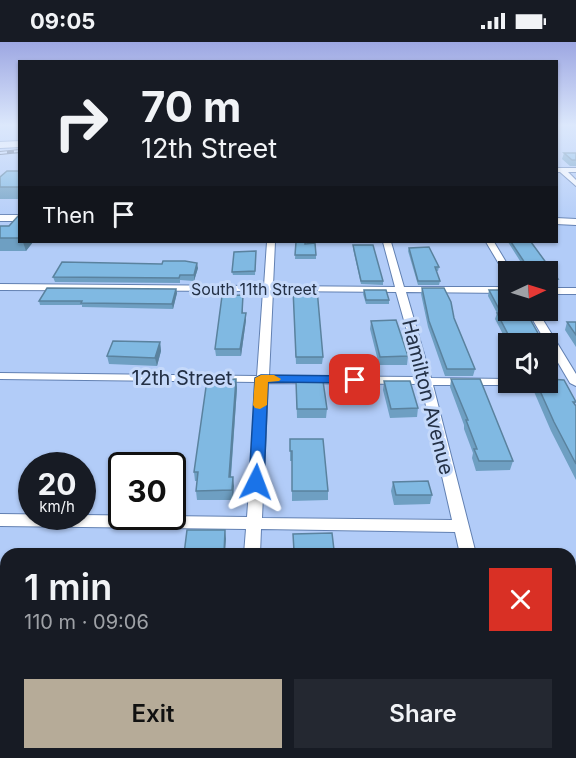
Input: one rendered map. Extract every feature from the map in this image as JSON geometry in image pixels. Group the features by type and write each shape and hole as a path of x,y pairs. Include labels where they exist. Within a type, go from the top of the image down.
{"street":[{"path":"559,170 576,170"},
{"path":"559,170 576,184"},
{"path":"0,218 18,218"},
{"path":"558,221 576,222"},
{"path":"253,548 271,243"},
{"name":"Hamilton Avenue","path":"387,243 426,380 466,548"},
{"path":"491,243 501,261"},
{"name":"South 11th Street","path":"0,287 498,290"},
{"path":"558,291 576,291"},
{"path":"539,321 576,383"},
{"name":"12th Street","path":"0,376 498,382"},
{"path":"558,383 576,383"},
{"path":"0,520 460,526"}],"building":[{"path":"7,171 18,171 18,187 0,187 0,177"},
{"path":"18,216 18,238 0,238 0,226 9,226"},
{"path":"296,243 315,243 316,255 295,255"},
{"path":"512,243 532,243 545,261 524,261"},
{"path":"353,245 373,245 383,281 361,281"},
{"path":"429,247 439,267 435,267 440,281 418,281 409,248"},
{"path":"256,251 255,271 232,272 234,252"},
{"path":"163,261 197,263 194,275 180,275 179,278 53,277 62,262 162,264"},
{"path":"47,288 176,289 172,304 39,301"},
{"path":"422,288 444,288 475,369 447,369 429,321"},
{"path":"293,289 317,289 323,357 296,357"},
{"path":"364,290 386,290 389,300 366,300"},
{"path":"489,290 498,290 498,307"},
{"path":"243,295 242,313 246,313 240,349 215,349 222,296"},
{"path":"396,320 408,356 380,357 371,321"},
{"path":"501,321 531,321 538,333 507,333"},
{"path":"567,322 576,322 576,335"},
{"path":"113,341 160,342 155,358 107,356"},
{"path":"236,379 229,477 233,477 232,490 196,491 198,472 194,472 207,380"},
{"path":"451,379 480,379 513,461 479,461 466,420 468,420"},
{"path":"558,380 564,380 576,402 573,402 576,406 576,464 541,393 558,393"},
{"path":"296,381 323,381 327,409 297,409"},
{"path":"384,381 410,381 418,408 391,409"},
{"path":"290,439 323,439 328,491 292,491"},
{"path":"428,481 432,495 396,495 393,482"},
{"path":"187,530 225,530 224,548 185,548"},
{"path":"332,533 334,548 294,548 293,534"}],"slow traffic":[{"path":"260,405 261,378 274,379"}],"route":[{"path":"256,482 261,378 355,380"}]}
